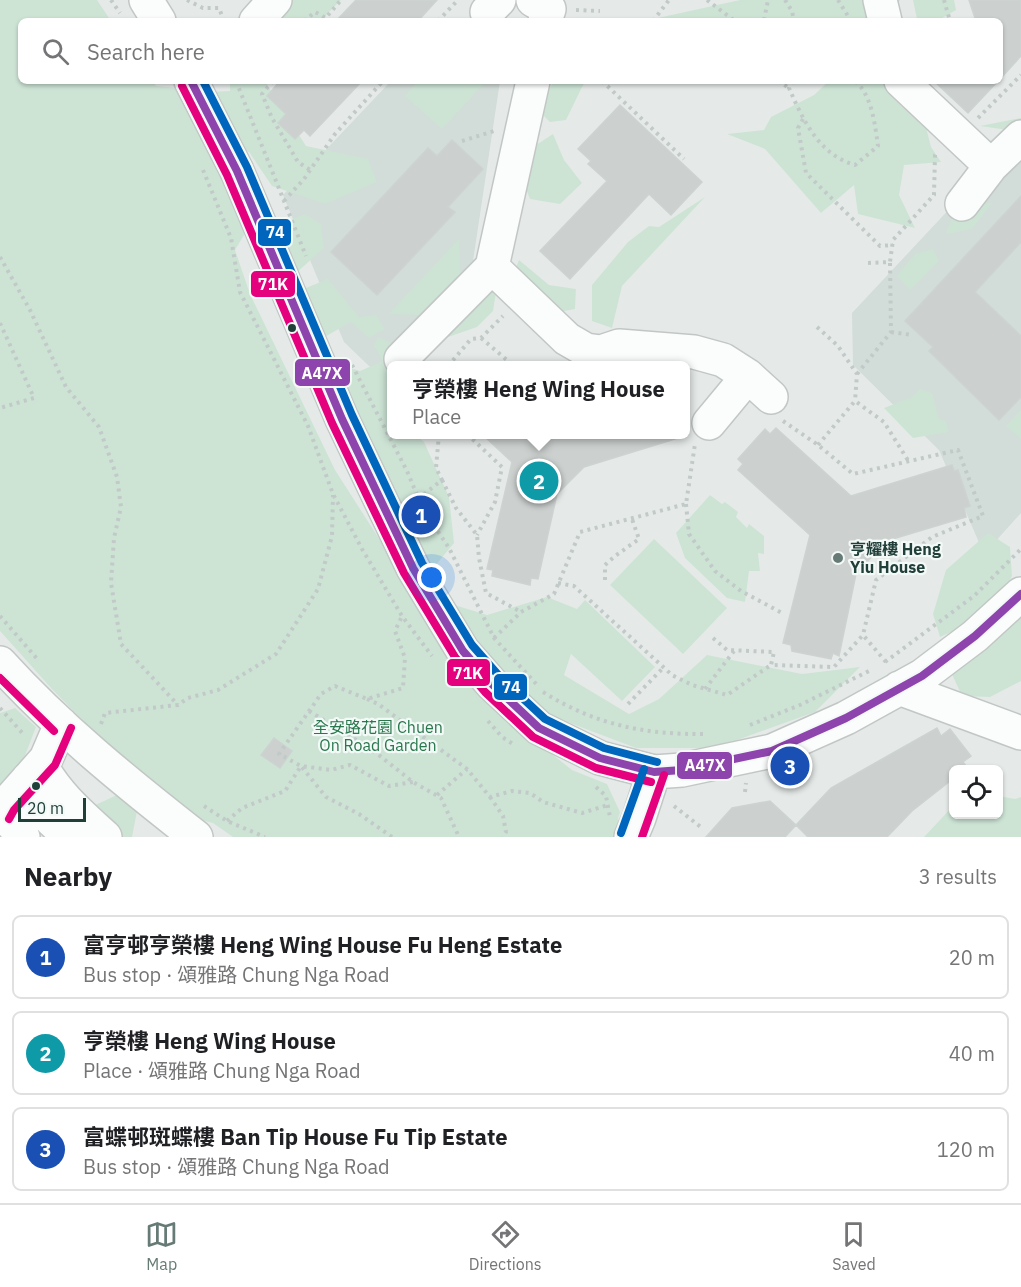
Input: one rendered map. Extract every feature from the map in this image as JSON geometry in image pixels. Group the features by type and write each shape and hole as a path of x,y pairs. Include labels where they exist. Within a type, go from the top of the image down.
{"street":[{"path":"146,0 157,18"},
{"path":"259,18 275,0"},
{"path":"533,0 549,9 546,18"},
{"path":"880,0 884,18"},
{"path":"193,84 237,171 342,419 413,568 463,651 492,684 539,728 600,758 654,772 681,770 772,751 846,718 893,675 922,675 975,636 1021,594"},
{"path":"401,359 492,267 532,84"},
{"path":"904,84 991,166"},
{"path":"962,204 991,166 1021,137"},
{"path":"492,267 567,339 586,350 601,352 619,346 694,352 723,360 764,396 702,432"},
{"path":"0,663 77,722 124,780 196,837"},
{"path":"936,665 957,697 980,717"},
{"path":"893,675 1021,734"},
{"path":"22,837 11,822 18,791 77,722"},
{"path":"621,830 639,818 654,772"},
{"path":"18,791 50,782 105,837"},
{"path":"18,791 22,809 48,837"},
{"path":"18,791 34,799 42,811 70,837"}],"path":[{"path":"111,0 123,18"},
{"path":"187,0 203,8 219,8 223,18"},
{"path":"325,18 341,0"},
{"path":"441,18 458,0"},
{"path":"655,18 669,0"},
{"path":"707,0 732,18"},
{"path":"764,18 768,0"},
{"path":"785,0 793,18"},
{"path":"838,0 849,18"},
{"path":"945,0 949,18"},
{"path":"308,18 315,12 323,18"},
{"path":"818,445 855,401 857,374 891,332 890,262 893,240 934,195 935,155 949,128 962,114 973,123 1021,75"},
{"path":"238,84 308,263"},
{"path":"270,84 262,94 272,118 298,162 310,170"},
{"path":"284,201 310,170 335,134 381,84"},
{"path":"605,84 684,159"},
{"path":"783,84 789,88 813,135 839,161 855,165 878,146 874,118 858,84"},
{"path":"789,88 791,84"},
{"path":"804,118 798,128 806,173 880,246 893,245"},
{"path":"462,141 501,131"},
{"path":"0,257 30,310 66,387 99,427 117,477 121,507 114,538 111,583 122,644 178,705"},
{"path":"868,263 890,262"},
{"path":"0,323 34,399 0,408"},
{"path":"817,327 838,346 857,374"},
{"path":"891,332 912,335"},
{"path":"481,338 508,361"},
{"path":"348,357 387,432"},
{"path":"558,583 574,586 672,675 692,685 727,695 771,665 834,667 863,635 876,580 932,537 983,516 958,450 853,474 764,396"},
{"path":"855,401 885,423 909,462"},
{"path":"702,432 686,504 689,534 715,571 741,591 784,614"},
{"path":"390,439 423,509 448,548 494,638 544,692 574,710 625,728 674,735 713,734"},
{"path":"439,439 436,468 456,508 477,535 486,593 521,612"},
{"path":"472,439 502,466 495,502 477,535"},
{"path":"418,498 442,480"},
{"path":"77,722 100,728 105,713 178,705 188,698 218,690 276,654 318,589 332,536 333,494"},
{"path":"494,638 521,612 554,594 580,532 686,504"},
{"path":"605,580 605,565 639,539 632,519"},
{"path":"747,726 800,705 893,675 1021,549"},
{"path":"0,616 40,661"},
{"path":"367,699 404,688 405,658 395,631 402,616"},
{"path":"863,635 893,675"},
{"path":"714,638 727,650 774,652 771,665"},
{"path":"705,688 734,650"},
{"path":"628,704 664,667"},
{"path":"413,782 389,786 350,765 331,770 301,766 279,754 321,694 335,686 378,704 467,768 503,816 506,832 503,837"},
{"path":"0,708 25,734"},
{"path":"309,711 371,749 413,782 441,798 459,837"},
{"path":"227,821 242,808 285,790 301,766"},
{"path":"301,766 326,797 359,814 392,837"},
{"path":"437,795 467,768"},
{"path":"592,783 606,796 608,806 621,830"},
{"path":"489,797 512,791 530,793 543,802 582,813 608,806"},
{"path":"200,802 227,821 265,837"},
{"path":"674,806 702,828"}],"shaded area":[{"path":"388,84 500,84 473,261 457,277 396,361 387,361 387,383 344,342 283,195"},
{"path":"1003,155 1021,160 1021,513 984,554 939,450 853,365 852,313 984,172"}],"green space":[{"name":"全安路花園 Chuen On Road Garden","path":"0,0 97,0 109,18 18,18 18,84 155,84 156,86 189,89 220,151 225,189 250,225 235,250 250,294 335,470 437,629 494,708 572,770 607,784 620,812 618,819 624,826 621,837 233,837 213,823 174,814 51,688 0,631"},
{"path":"267,0 341,0 323,18 252,18"},
{"path":"740,0 900,0 895,12 901,18 658,18"},
{"path":"913,0 954,0 956,10 942,18 917,18"},
{"path":"230,84 267,84 306,146 368,159 377,182 325,204 272,186 249,152 230,146 207,92 230,91"},
{"path":"415,84 483,84 442,129 405,96"},
{"path":"552,84 584,84 566,120 550,122 537,109"},
{"path":"826,84 904,84 916,87 931,147 941,162 904,165 899,195 915,228 858,214 854,185 821,213 765,149 727,134 764,130 771,117 814,95"},
{"path":"1021,118 1021,132 980,126"},
{"path":"553,134 564,160 582,183 560,204 530,199 524,184 527,151"},
{"path":"705,197 622,286 612,328 592,321 592,285 628,242 649,226 659,227"},
{"path":"993,202 972,229 946,234 954,212"},
{"path":"305,214 321,224 324,248 295,274 301,290 328,279 359,317 376,315 385,329 369,338 351,322 321,339 270,228"},
{"path":"459,239 461,284 498,280 493,311 477,327 428,344 400,361 387,361 387,439 420,439 424,442 449,497 454,543 430,572 414,530 389,502 327,361 360,371 383,361 374,346 378,337 395,345 423,315 389,314"},
{"path":"933,249 939,261 910,290 897,276 915,254"},
{"path":"519,260 549,285 576,289 575,309 527,318 506,294"},
{"path":"920,389 932,393 939,419 946,421 949,432 913,438 884,408 912,397"},
{"path":"1021,410 1021,439 1006,426"},
{"path":"710,495 722,504 725,502 738,512 736,517 747,528 749,524 764,536 764,554 758,553 760,571 749,571 745,602 727,598 685,558 676,533"},
{"path":"988,533 1010,547 1012,576 996,605 973,622 940,637 933,614 946,570"},
{"path":"654,539 727,608 683,654 610,585"},
{"path":"547,597 577,609 585,600 655,667 622,701 571,654 564,675 629,714 659,699 707,655 802,674 860,667 815,712 715,748 636,748 533,709 435,599 487,615"},
{"path":"1021,606 1021,681 990,697 962,696 951,672"},
{"path":"15,708 36,727 19,771 0,797 0,713"},
{"path":"119,794 138,806 132,837 123,837 95,828 89,808"},
{"path":"1003,797 1015,799 1021,797 1021,837 924,837 949,810 949,819 1003,819"}],"building":[{"path":"356,0 437,0 421,18 339,18"},
{"path":"969,0 1021,0 1021,56 1003,76 1003,18 975,18"},
{"path":"277,84 359,84 310,136 304,130 295,139 278,123 286,114 267,96"},
{"path":"937,84 995,84 968,113"},
{"path":"620,105 702,182 671,215 649,194 570,279 540,251 607,181 588,164 591,161 578,149"},
{"path":"452,140 483,169 448,207 455,212 377,295 331,252 428,148 437,156"},
{"path":"1021,196 1021,242 975,292 1021,336 1021,397 999,420 929,351 933,347 905,321"},
{"name":"亨耀樓 Heng Yiu House","path":"776,428 851,496 952,465 954,471 958,470 970,506 964,508 966,517 886,541 856,574 839,656 833,653 831,659 792,651 791,645 783,643 810,535 738,470 743,464 738,459 765,429 770,434"},
{"path":"487,439 675,439 584,467 557,494 538,579 531,578 530,585 492,576 493,570 487,569 512,462"},
{"path":"937,728 941,736 950,729 971,756 963,762 965,765 949,765 949,782 912,811 887,837 808,837 796,825 831,788"},
{"path":"274,738 292,751 280,768 261,755"},
{"path":"770,801 796,825 785,837 706,837 732,808"}],"transit line":[{"name":"A47X","path":"193,84 237,171 342,419 413,568 463,651 492,684 539,728 600,758 654,772 682,770 772,751 846,718 922,676 975,636 1021,594"},
{"name":"74","path":"205,84 247,167 352,415 422,563 472,645 500,677 545,719 604,748 657,762"},
{"name":"71K","path":"182,86 227,175 332,423 404,573 455,657 485,692 533,737 596,768 651,782"},
{"name":"71K","path":"0,678 54,731"},
{"name":"71K","path":"9,819 14,810 55,765 71,728"},
{"name":"74","path":"621,833 644,769"},
{"name":"71K","path":"642,837 664,775"}],"place":[{"name":"亨榮樓 Heng Wing House","path":"539,481"},
{"name":"富亨邨亨榮樓 Heng Wing House Fu Heng Estate","path":"421,515"},
{"name":"亨耀樓 Heng Yiu House","path":"838,558"},
{"name":"富蝶邨斑蝶樓 Ban Tip House Fu Tip Estate","path":"790,766"}]}
